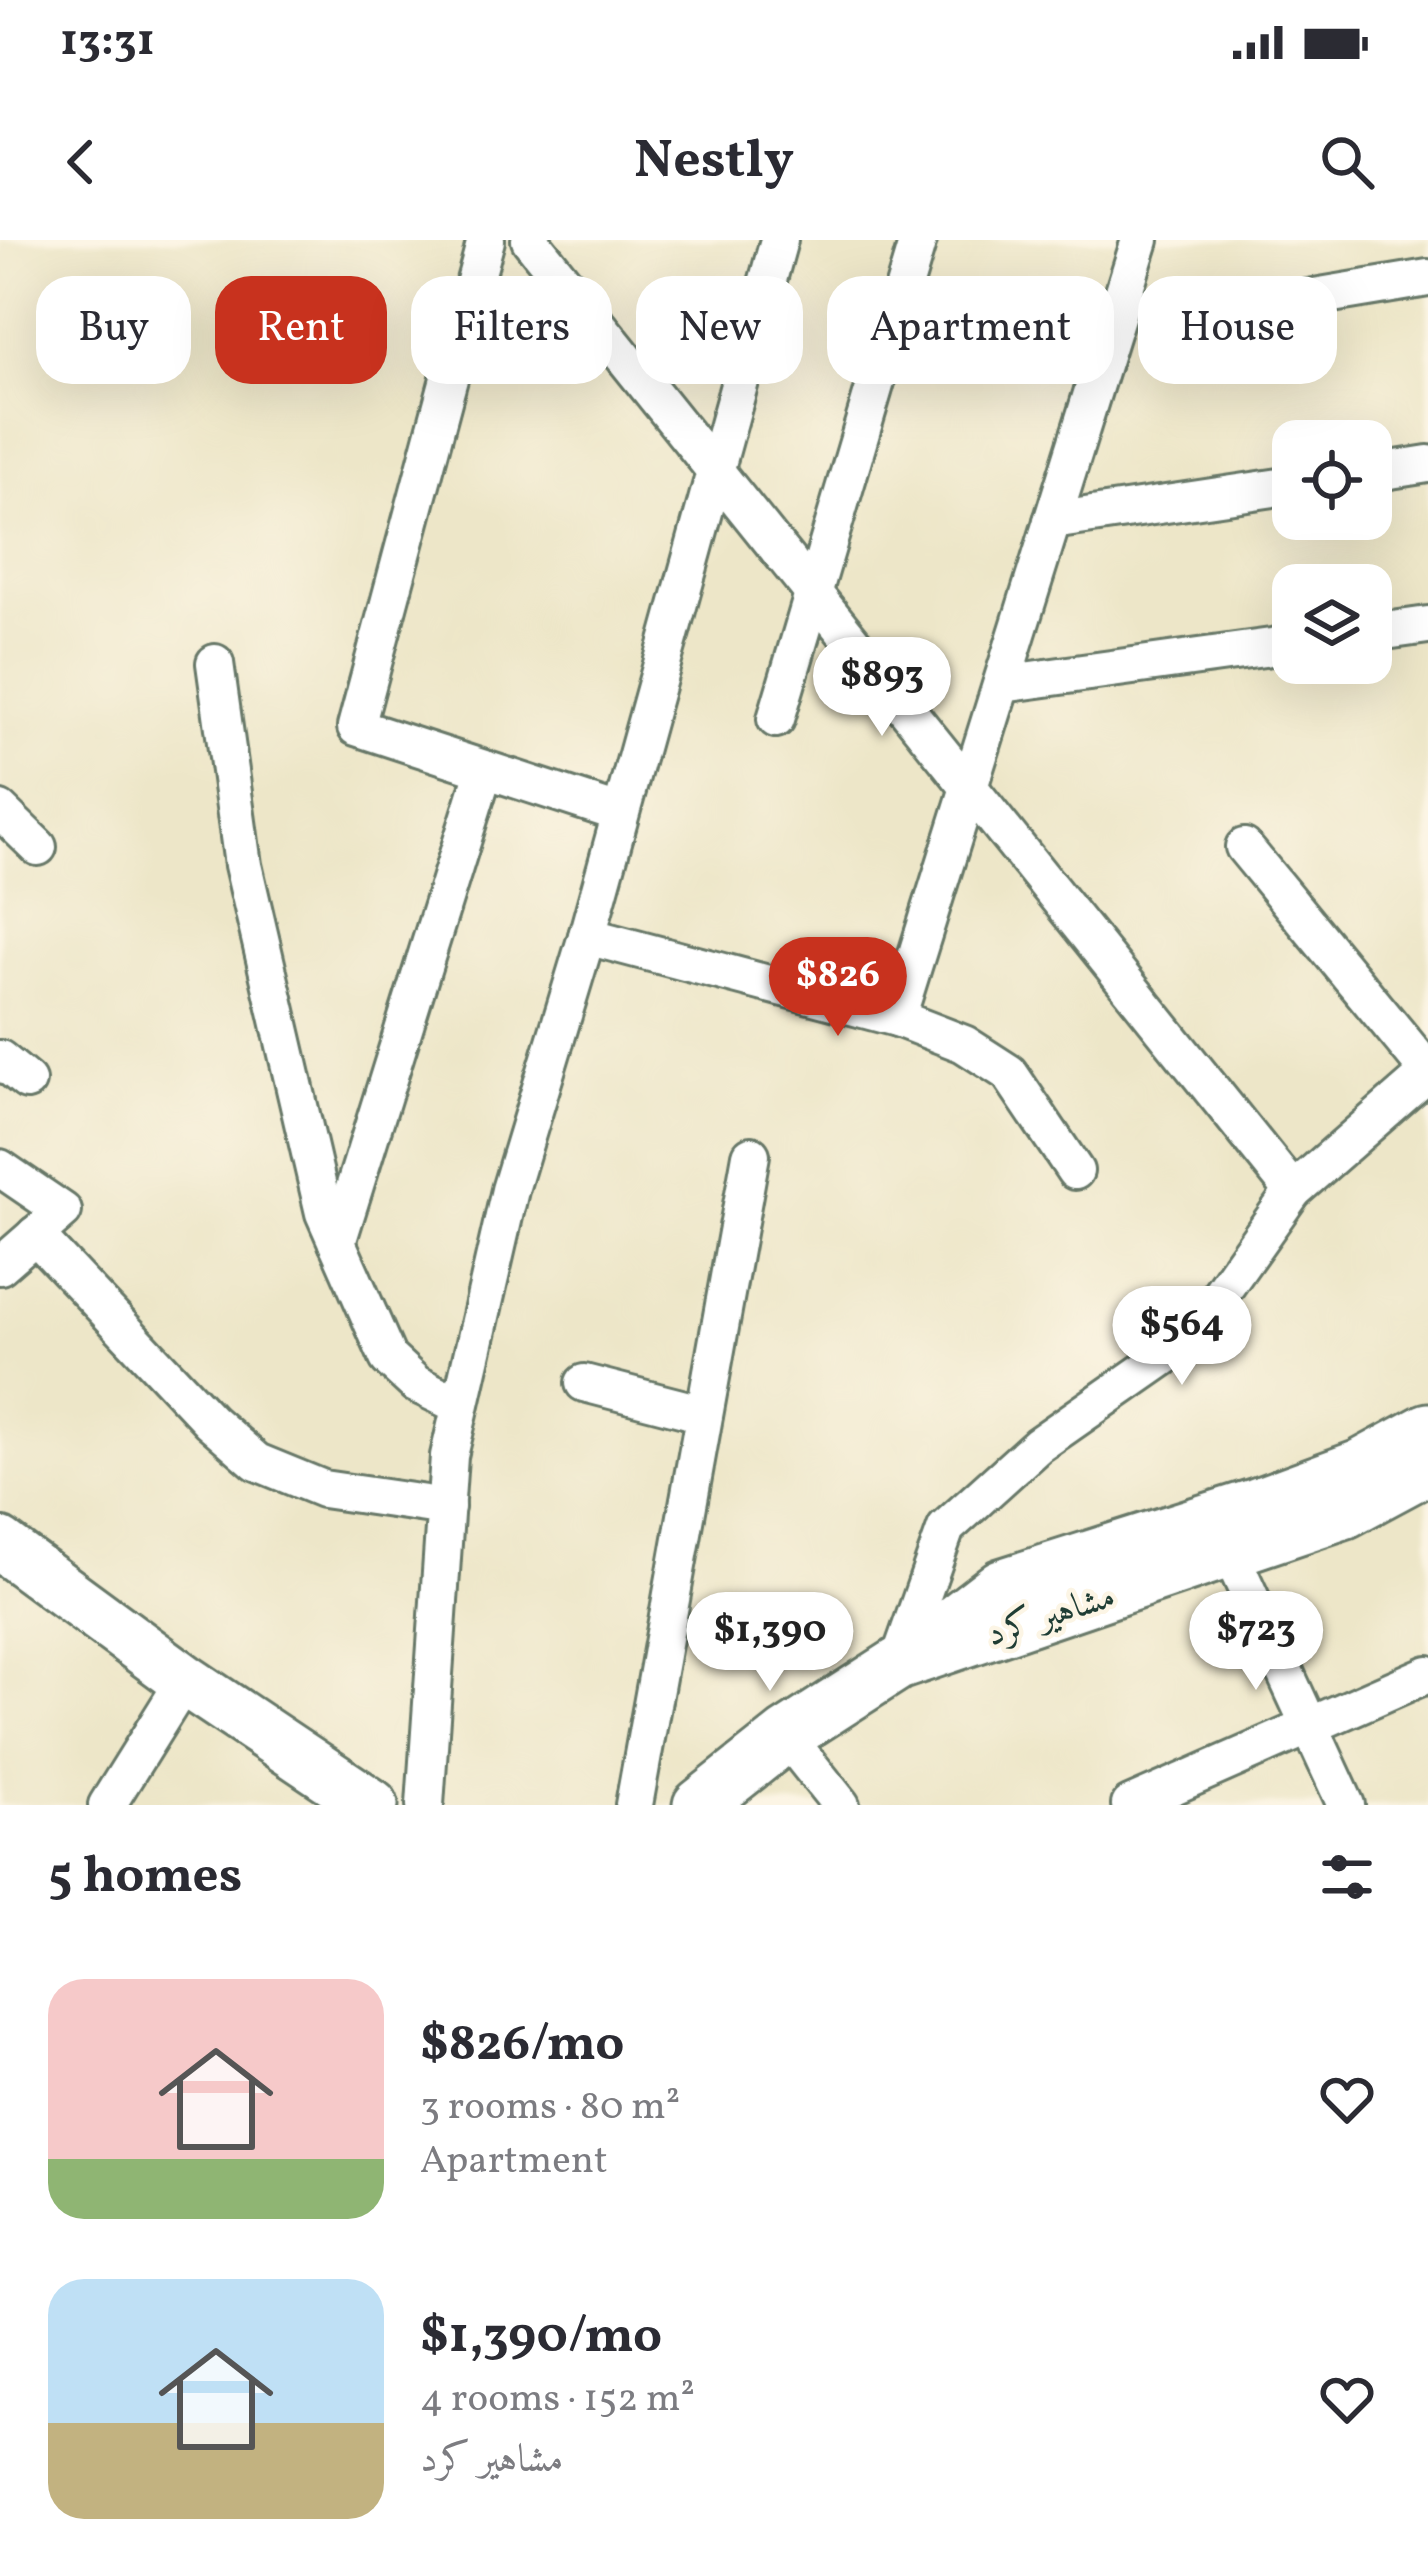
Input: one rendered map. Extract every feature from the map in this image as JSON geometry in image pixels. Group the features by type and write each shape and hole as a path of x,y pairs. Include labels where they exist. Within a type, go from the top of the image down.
{"street":[{"path":"486,240 356,727 620,813"},
{"path":"530,240 1293,1191"},
{"path":"425,1805 446,1507 459,1405 510,1190 587,936 779,240"},
{"path":"776,719 918,240"},
{"path":"897,1018 1140,240"},
{"path":"1337,293 1428,278"},
{"path":"1392,469 1428,464"},
{"path":"1052,521 1272,487"},
{"path":"1392,630 1428,625"},
{"path":"1002,684 1272,647"},
{"path":"214,664 243,865 324,1213 388,1358 416,1384 459,1405"},
{"path":"337,1243 484,771"},
{"path":"0,810 38,847"},
{"path":"898,1664 946,1528 1038,1445 1170,1353 1197,1327 1293,1191 1428,1072 1244,847"},
{"path":"587,936 897,1018 964,1044 1009,1073 1075,1171"},
{"path":"634,1805 751,1155"},
{"path":"0,1168 62,1211 0,1267"},
{"path":"35,1235 210,1421 257,1462 323,1489 446,1507"},
{"path":"584,1383 704,1414"},
{"path":"898,1664 1001,1585 1257,1504 1360,1466 1428,1429"},
{"name":"مشاهیر کرد","path":"699,1805 786,1736 898,1664 1346,1512 1428,1468"},
{"path":"0,1544 185,1681 372,1805"},
{"path":"1230,1553 1346,1805"},
{"path":"1145,1802 1428,1674"},
{"path":"107,1805 185,1681"},
{"path":"786,1736 841,1805"}]}
